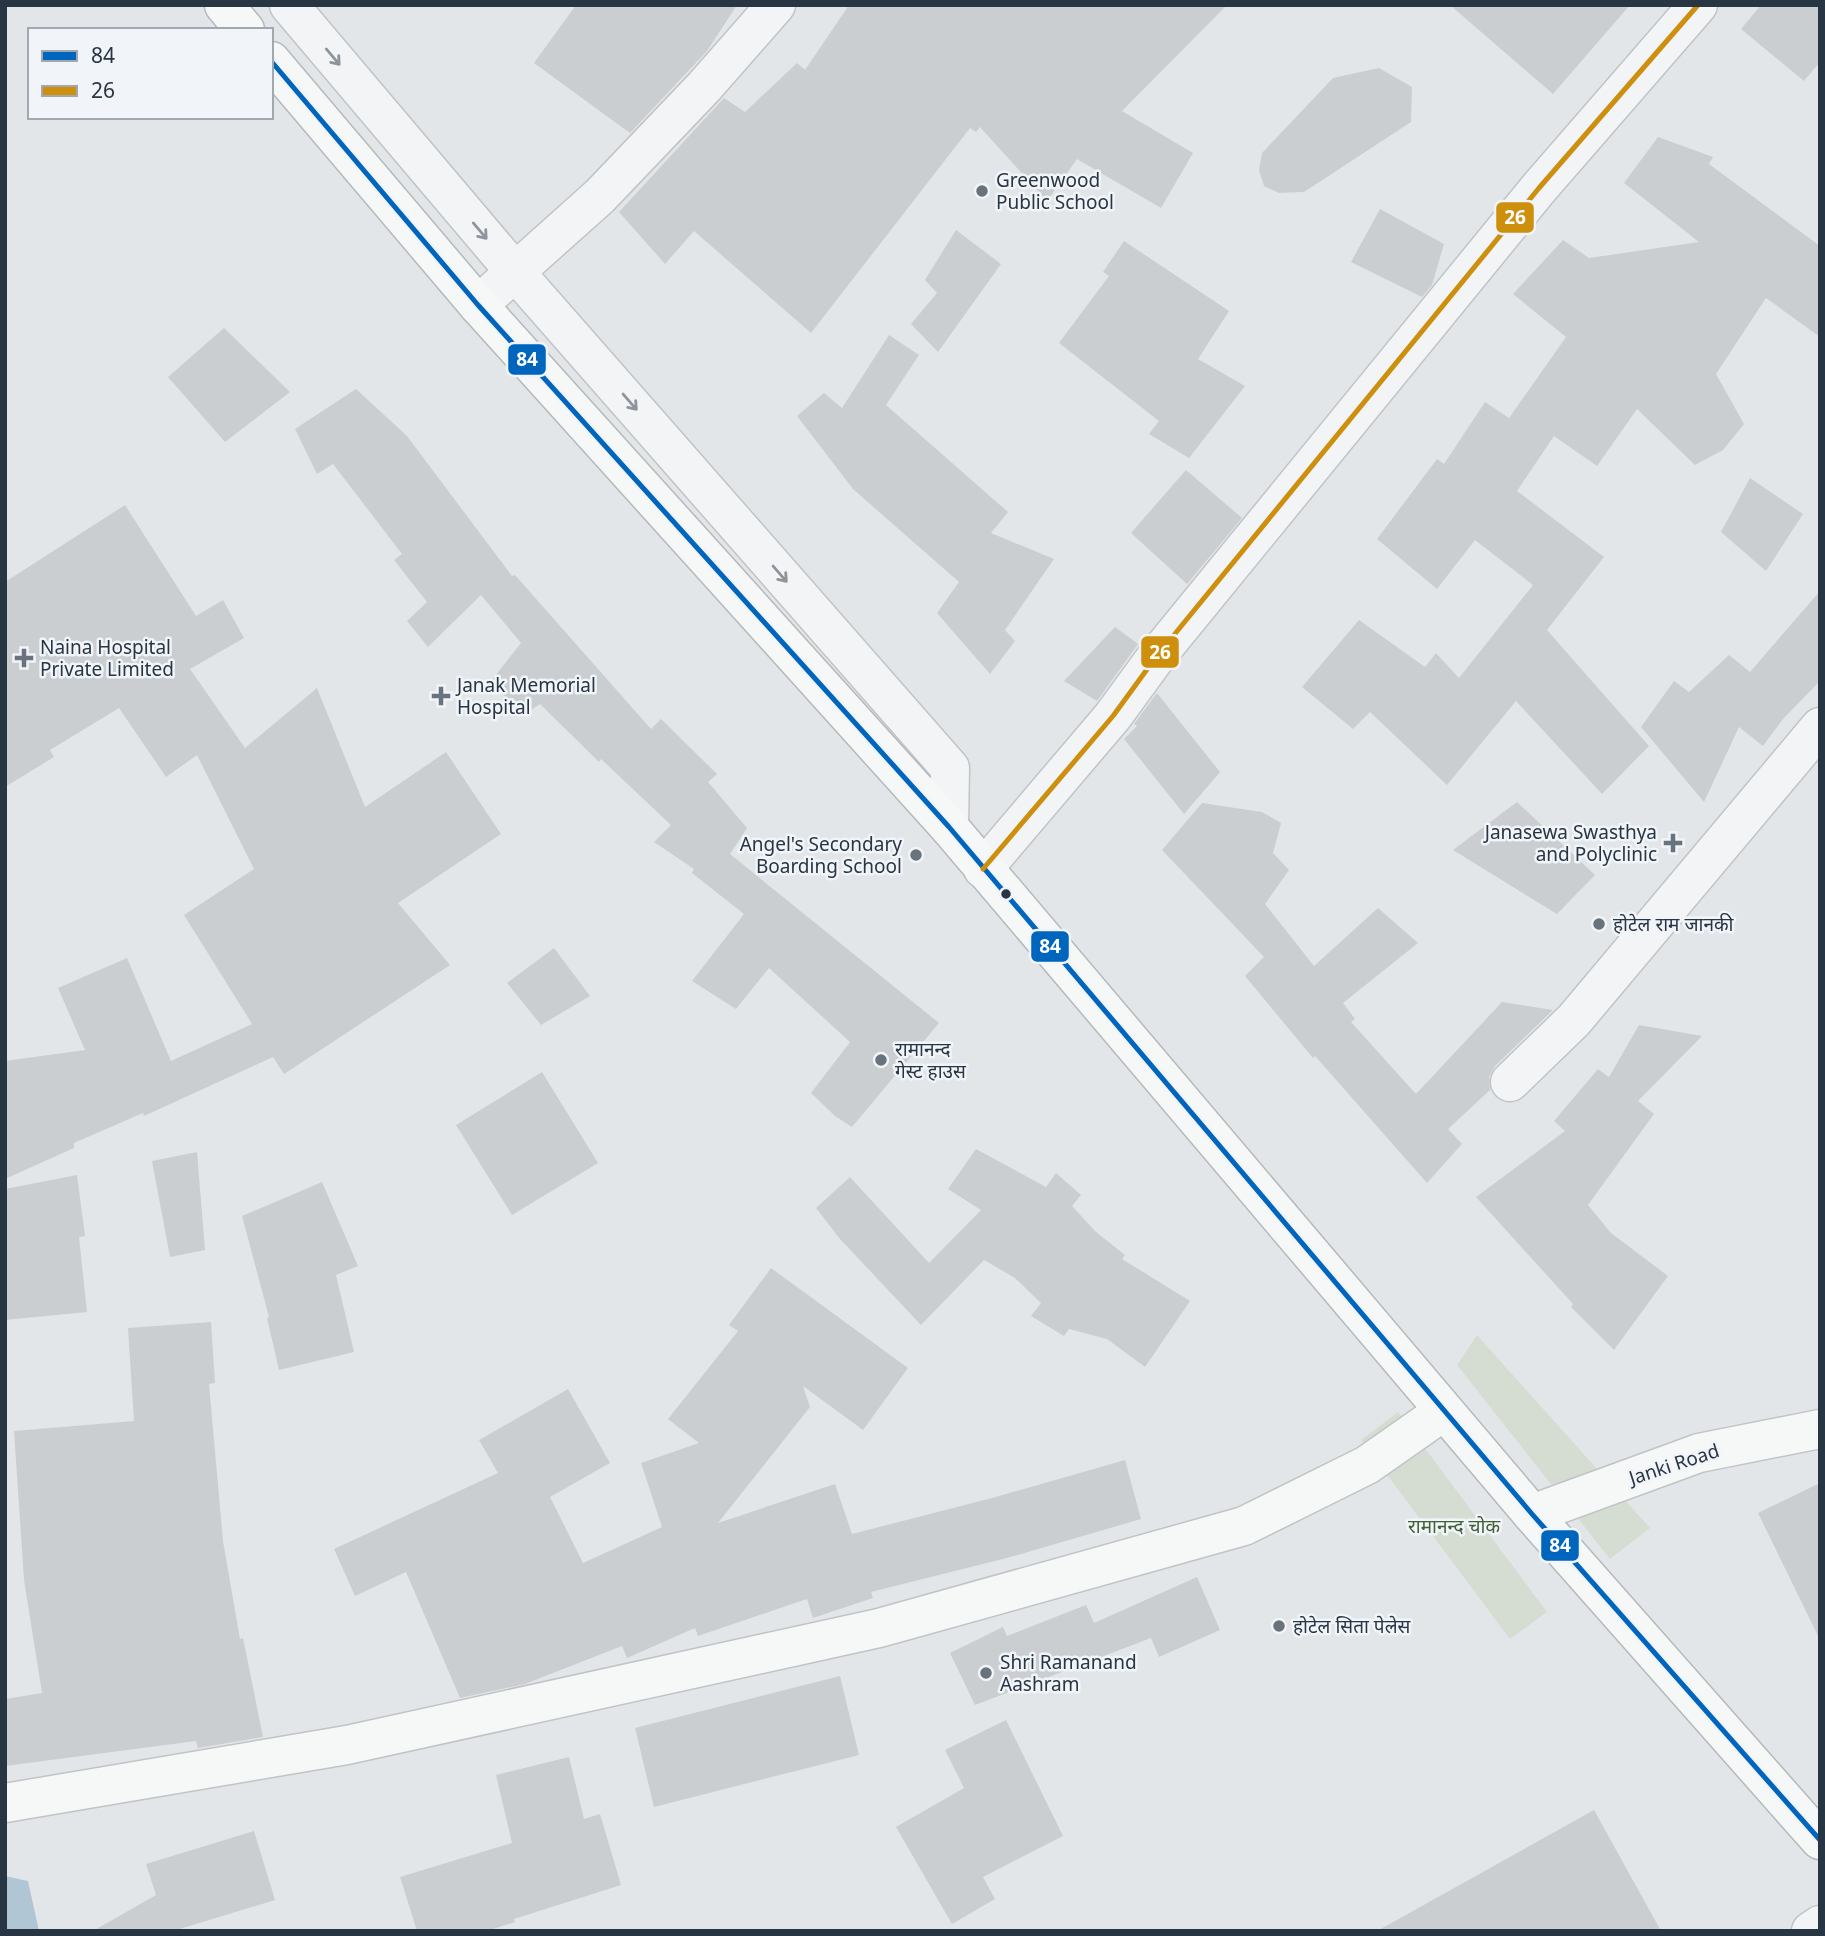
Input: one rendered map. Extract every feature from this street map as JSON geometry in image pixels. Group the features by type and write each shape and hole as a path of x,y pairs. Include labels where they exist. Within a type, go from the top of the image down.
{"main road":[{"path":"224,5 243,28"},
{"path":"273,63 478,305 949,827 1532,1514 1820,1840"},
{"path":"5,1803 347,1745 879,1628 1244,1526 1367,1465 1444,1411"},
{"name":"Janki Road","path":"1532,1514 1699,1452 1820,1429"}],"street":[{"path":"289,5 515,271 950,768 949,827"},
{"path":"478,305 600,197 704,87 776,5"},
{"path":"983,869 1113,716 1180,628 1539,188 1698,5"},
{"path":"1510,1082 1574,1020 1820,727"},
{"path":"1811,1931 1820,1925"}],"green space":[{"path":"1477,1335 1650,1528 1610,1559 1457,1365"},
{"name":"रामानन्द चोक","path":"1398,1412 1547,1612 1510,1639 1361,1440"}],"water":[{"path":"5,1876 28,1881 39,1931 5,1931"}],"building":[{"path":"576,5 737,5 707,51 630,133 534,63"},
{"path":"849,5 1227,5 1122,111 1193,153 1161,208 1077,159 1047,201 980,127 976,132 970,128 811,333 694,231 665,264 619,212 724,98 745,112 797,63 805,70"},
{"path":"1450,5 1630,5 1553,94"},
{"path":"1761,5 1820,5 1820,62 1804,81 1741,29"},
{"path":"1379,68 1412,87 1411,122 1304,192 1279,193 1264,186 1259,170 1262,153 1333,78"},
{"path":"1658,137 1713,157 1709,164 1820,246 1820,337 1766,298 1716,374 1744,424 1723,450 1695,465 1637,409 1597,466 1554,436 1517,491 1604,557 1547,630 1649,746 1602,794 1516,701 1447,785 1370,712 1353,729 1302,687 1359,620 1425,667 1436,653 1459,678 1533,585 1475,540 1437,589 1377,539 1437,459 1444,464 1485,402 1509,418 1566,337 1513,294 1563,240 1589,258 1699,242 1624,183"},
{"path":"1380,209 1444,244 1432,285 1422,297 1351,262"},
{"path":"956,230 1001,264 938,352 911,324 937,293 925,280"},
{"path":"1124,241 1229,311 1198,359 1245,386 1189,458 1149,434 1159,421 1059,343 1109,276 1103,272"},
{"path":"224,328 290,392 225,442 168,377"},
{"path":"889,335 919,355 886,405 1008,512 991,533 1054,559 1005,630 1015,641 990,674 937,613 959,582 853,489 797,416 824,393 842,408"},
{"path":"356,389 407,436 512,576 515,575 651,729 661,719 717,774 708,782 747,828 730,854 939,1023 852,1127 835,1116 811,1093 850,1042 769,968 736,1009 692,981 744,914 692,873 694,869 654,842 671,825 601,759 599,762 540,704 522,716 491,681 521,643 481,595 428,647 407,621 427,602 394,560 402,554 333,464 317,474 295,429"},
{"path":"1186,470 1242,518 1187,584 1131,533"},
{"path":"1750,478 1803,514 1766,571 1721,532"},
{"path":"125,505 196,616 223,600 244,638 190,669 245,748 317,688 365,807 446,752 501,834 398,903 450,965 284,1074 273,1057 144,1116 143,1113 74,1143 74,1148 5,1179 5,1061 85,1050 58,988 127,958 171,1061 252,1024 184,915 254,869 197,755 166,777 119,708 50,750 54,757 5,787 5,582"},
{"path":"1820,591 1820,681 1783,719 1763,746 1739,727 1704,802 1641,727 1674,681 1689,692 1729,655 1750,672"},
{"path":"1115,627 1138,644 1097,701 1064,681"},
{"path":"1157,693 1220,772 1184,814 1124,739 1137,726 1134,724"},
{"path":"1517,802 1595,875 1557,914 1453,850"},
{"path":"1202,803 1262,812 1281,823 1273,853 1289,870 1265,904 1314,966 1378,908 1418,943 1343,1003 1355,1019 1351,1022 1416,1094 1502,1002 1553,1010 1495,1066 1489,1077 1490,1090 1448,1129 1462,1144 1427,1183 1315,1056 1313,1058 1245,976 1264,957 1162,850"},
{"path":"554,948 590,996 541,1025 507,983"},
{"path":"1639,1025 1702,1036 1638,1101 1654,1114 1588,1205 1611,1233 1668,1276 1614,1350 1571,1307 1573,1304 1476,1197 1565,1131 1554,1121 1598,1069 1609,1077"},
{"path":"542,1072 598,1163 512,1215 456,1125"},
{"path":"976,1149 1046,1187 1056,1173 1081,1195 1072,1206 1096,1232 1125,1255 1122,1259 1190,1301 1145,1367 1107,1339 1069,1329 1064,1336 1031,1316 1041,1303 1015,1278 984,1260 921,1325 840,1239 816,1208 850,1177 929,1263 981,1210 948,1189"},
{"path":"197,1152 205,1250 170,1257 152,1161"},
{"path":"77,1175 85,1236 79,1237 87,1312 5,1320 5,1189"},
{"path":"322,1182 358,1266 336,1275 354,1352 279,1370 267,1318 269,1317 242,1216"},
{"path":"771,1268 908,1368 863,1430 803,1386 810,1407 718,1523 835,1484 852,1534 1125,1460 1141,1519 1007,1558 871,1592 873,1598 813,1618 807,1599 698,1636 695,1628 627,1658 622,1646 525,1684 460,1698 406,1572 355,1596 334,1549 498,1473 479,1440 568,1389 610,1463 550,1497 583,1563 662,1527 641,1463 699,1443 668,1419 738,1331 729,1325"},
{"path":"211,1322 215,1383 209,1384 223,1541 240,1639 243,1638 263,1737 198,1748 196,1741 5,1766 5,1699 42,1693 24,1580 14,1431 134,1421 128,1328"},
{"path":"1820,1483 1820,1640 1758,1513"},
{"path":"1197,1577 1220,1630 1159,1657 1151,1638 975,1705 950,1653 1003,1627 1007,1636 1086,1605 1094,1623"},
{"path":"840,1676 859,1755 654,1807 635,1728"},
{"path":"1006,1720 1063,1836 983,1877 995,1899 952,1924 896,1827 964,1788 945,1750"},
{"path":"569,1757 584,1819 600,1814 621,1885 514,1919 515,1922 487,1931 417,1931 400,1877 512,1843 496,1775"},
{"path":"1594,1810 1661,1931 1377,1931"},
{"path":"254,1831 275,1900 173,1931 93,1931 156,1895 146,1864"}],"transit line":[{"name":"26","path":"983,869 1113,716 1156,657 1539,188 1698,5"},
{"name":"84","path":"273,63 478,305 949,827 1532,1514 1820,1840"}],"place":[{"name":"Greenwood Public School","path":"982,191"},
{"name":"Naina Hospital Private Limited","path":"24,658"},
{"name":"Janak Memorial Hospital","path":"441,696"},
{"name":"Janasewa Swasthya and Polyclinic","path":"1673,843"},
{"name":"Angel's Secondary Boarding School","path":"916,855"},
{"name":"होटेल राम जानकी","path":"1599,924"},
{"name":"रामानन्द गेस्ट हाउस","path":"881,1060"},
{"name":"होटेल सिता पेलेस","path":"1279,1626"},
{"name":"Shri Ramanand Aashram","path":"986,1673"}]}
